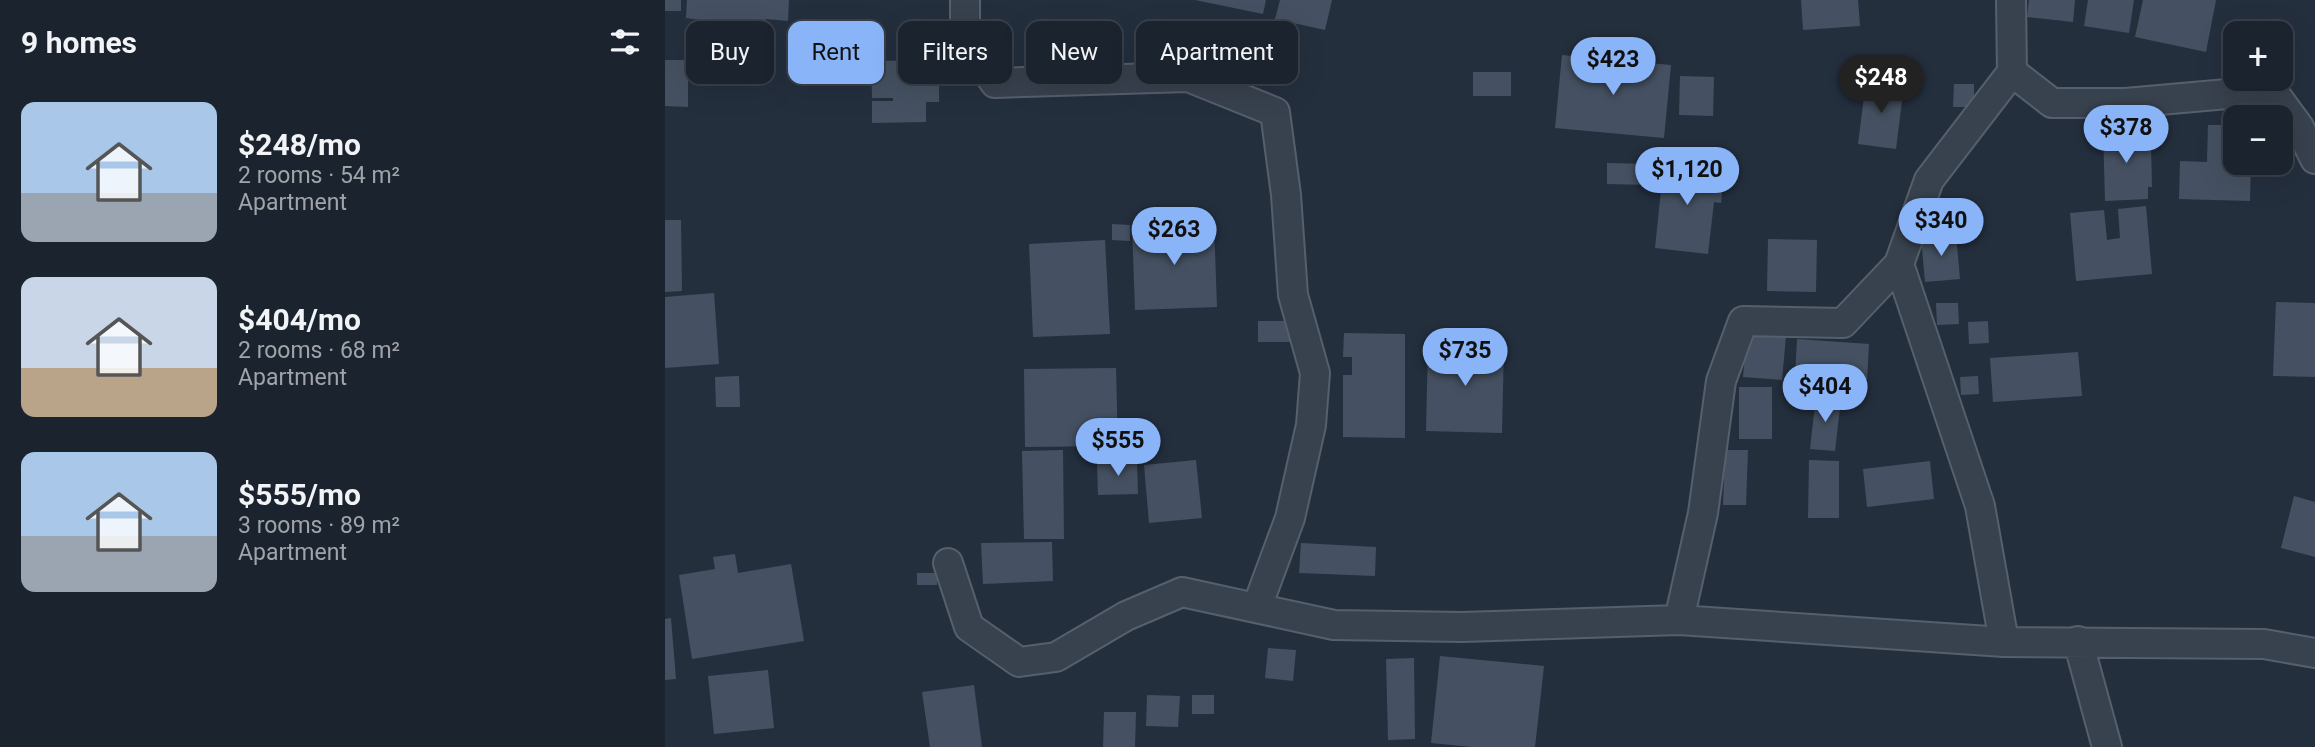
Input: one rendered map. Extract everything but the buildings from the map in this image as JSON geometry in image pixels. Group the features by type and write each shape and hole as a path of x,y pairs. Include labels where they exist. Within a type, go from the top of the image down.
{"street":[{"path":"965,0 965,40 995,83 1188,77 1275,112 1286,195 1293,295 1315,373 1311,425 1290,518 1257,607"},
{"path":"1679,620 1703,513 1721,381 1743,321 1843,323 1899,264 1929,180 2012,72 2011,0"},
{"path":"2012,72 2053,103 2126,103 2272,90 2299,127 2315,159"},
{"path":"1899,264 1980,506 2004,642"},
{"path":"949,563 969,627 1019,662 1056,657 1126,616 1182,592 1334,625 1462,627 1679,620 2004,642 2264,644 2315,653"},
{"path":"2078,641 2107,747"}]}
